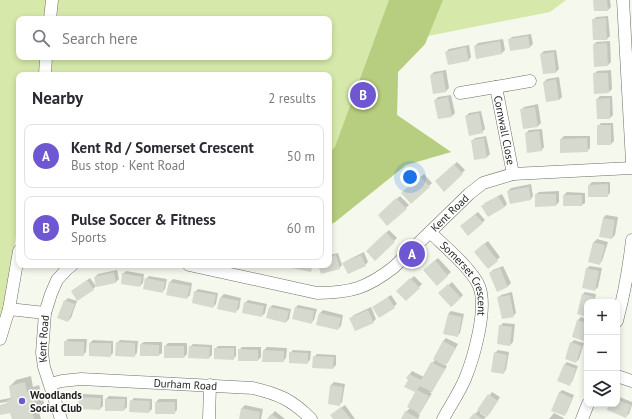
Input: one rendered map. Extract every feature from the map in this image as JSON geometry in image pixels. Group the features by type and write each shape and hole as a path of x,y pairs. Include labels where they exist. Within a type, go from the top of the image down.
{"street":[{"path":"50,16 52,0"},
{"path":"623,0 629,51 632,162"},
{"path":"45,72 46,60"},
{"name":"Cornwall Close","path":"460,93 530,81"},
{"name":"Cornwall Close","path":"496,87 513,174"},
{"name":"Kent Road","path":"203,268 317,293 335,293 358,288 382,276 394,267 469,194 483,183 513,174 632,168"},
{"name":"Somerset Crescent","path":"430,232 467,268 479,286 482,296 480,323 470,365 461,386 443,419"},
{"path":"620,308 632,240"},
{"path":"0,339 9,309 16,268"},
{"name":"Kent Road","path":"61,419 44,368 42,353 45,313 57,280 68,268"},
{"path":"9,309 45,313"},
{"path":"620,377 632,381"},
{"name":"Durham Road","path":"50,384 81,379 253,388 273,393 288,400 302,409 311,419"},
{"path":"209,419 210,385"},
{"path":"582,419 587,407"}],"green space":[{"path":"0,0 48,0 46,16 16,16 16,60 41,60 39,72 16,72 16,237 0,325"},
{"path":"54,0 566,0 550,12 428,36 425,44 398,72 397,115 451,152 406,165 332,224 332,72 47,72 49,60 332,60 332,16 52,16"},
{"path":"389,0 443,0 425,44 398,72 397,115 451,152 406,165 332,224 332,150 335,147"}],"building":[{"path":"593,0 607,0 608,11 594,11"},
{"path":"606,18 607,40 593,40 592,19"},
{"path":"528,36 530,48 510,51 508,39"},
{"path":"500,41 502,54 476,59 474,46"},
{"path":"607,43 608,66 594,67 593,44"},
{"path":"466,47 469,61 448,65 445,52"},
{"path":"554,52 556,73 543,74 540,54"},
{"path":"443,72 446,92 433,94 430,75"},
{"path":"593,73 608,73 609,93 594,94"},
{"path":"556,79 559,100 546,102 543,82"},
{"path":"448,97 452,117 438,119 434,100"},
{"path":"610,98 610,119 597,119 596,99"},
{"path":"535,107 538,127 523,129 520,109"},
{"path":"479,113 483,133 469,136 465,116"},
{"path":"597,125 611,125 611,145 597,145"},
{"path":"539,131 542,151 527,153 525,133"},
{"path":"484,138 487,158 474,160 471,140"},
{"path":"587,138 588,152 560,153 560,139"},
{"path":"454,164 463,174 444,192 435,181"},
{"path":"420,176 430,187 411,204 401,193"},
{"path":"608,184 608,197 588,197 588,185"},
{"path":"529,187 531,200 510,204 507,191"},
{"path":"535,194 556,194 556,206 535,207"},
{"path":"563,195 582,195 582,206 563,206"},
{"path":"498,196 505,207 488,217 481,206"},
{"path":"396,198 407,209 387,226 378,215"},
{"path":"475,214 483,223 468,236 460,226"},
{"path":"603,218 615,220 612,239 599,237"},
{"path":"386,232 395,242 375,261 366,251"},
{"path":"593,242 605,245 600,265 588,262"},
{"path":"484,243 498,261 488,269 474,252"},
{"path":"336,255 340,269 321,274 319,268 332,268 332,256"},
{"path":"361,255 366,266 348,274 342,263"},
{"path":"435,260 448,276 437,286 423,270"},
{"path":"291,268 312,268 311,272"},
{"path":"500,268 508,287 497,292 489,273"},
{"path":"586,268 599,271 595,291 582,288"},
{"path":"114,272 116,283 96,287 94,277"},
{"path":"122,273 142,277 140,287 121,284"},
{"path":"145,278 165,282 163,293 143,289"},
{"path":"410,278 420,288 406,301 396,291"},
{"path":"87,280 94,290 77,301 71,291"},
{"path":"169,282 190,286 187,299 166,295"},
{"path":"448,284 461,298 451,307 438,293"},
{"path":"194,291 216,295 213,308 192,303"},
{"path":"582,294 594,297 594,299 584,299 584,316 577,314"},
{"path":"510,295 514,317 502,319 497,297"},
{"path":"220,297 239,301 236,313 217,309"},
{"path":"388,297 395,308 379,318 372,307"},
{"path":"64,300 75,304 68,322 57,318"},
{"path":"244,302 264,306 262,317 242,313"},
{"path":"269,307 289,311 286,323 266,318"},
{"path":"295,307 314,311 312,324 292,319"},
{"path":"368,310 374,323 355,331 349,318"},
{"path":"319,313 341,318 338,330 316,325"},
{"path":"448,314 462,317 458,337 443,334"},
{"path":"577,320 584,322 584,341 572,337"},
{"path":"499,325 512,327 510,346 497,344"},
{"path":"64,341 84,342 84,356 64,356"},
{"path":"443,341 456,348 445,366 433,359"},
{"path":"116,342 135,343 135,357 115,356"},
{"path":"570,342 582,346 576,363 565,359"},
{"path":"89,343 111,343 111,357 89,356"},
{"path":"140,344 159,345 159,356 140,356"},
{"path":"164,346 184,346 184,358 164,358"},
{"path":"189,346 210,347 209,359 188,358"},
{"path":"214,348 234,348 234,360 214,359"},
{"path":"238,349 258,350 258,361 238,361"},
{"path":"263,350 284,351 284,362 262,362"},
{"path":"289,352 308,353 308,364 289,363"},
{"path":"494,352 507,355 504,374 491,372"},
{"path":"313,356 334,357 333,369 312,368"},
{"path":"431,362 445,369 432,392 420,386 417,390 429,396 420,414 407,407 415,392 404,387 408,380 406,378 409,374 421,380"},
{"path":"564,364 576,369 570,386 557,381"},
{"name":"Woodlands Social Club","path":"25,382 27,392 33,391 38,410 32,411 34,419 12,419 10,413 0,415 0,405 7,403 7,400 11,399 9,386"},
{"path":"330,385 343,387 340,406 328,404"},
{"path":"559,392 572,398 565,416 551,411"},
{"path":"488,394 498,401 487,417 477,410"},
{"path":"79,397 101,398 100,410 78,409"},
{"path":"105,399 125,399 124,411 105,411"},
{"path":"130,400 150,401 149,413 129,412"},
{"path":"620,401 631,405 626,418 607,410 608,407 620,407"},
{"path":"155,402 175,402 175,414 155,414"},
{"path":"341,407 351,419 333,419 330,415"},
{"path":"241,408 260,412 259,419 239,419"},
{"path":"405,411 419,419 401,419"},
{"path":"474,413 482,419 469,419"},
{"path":"271,414 279,419 267,419"}],"place":[{"name":"Pulse Soccer & Fitness","path":"363,95"},
{"name":"Kent Rd / Somerset Crescent","path":"412,254"},
{"name":"Woodlands Social Club","path":"22,401"}]}
